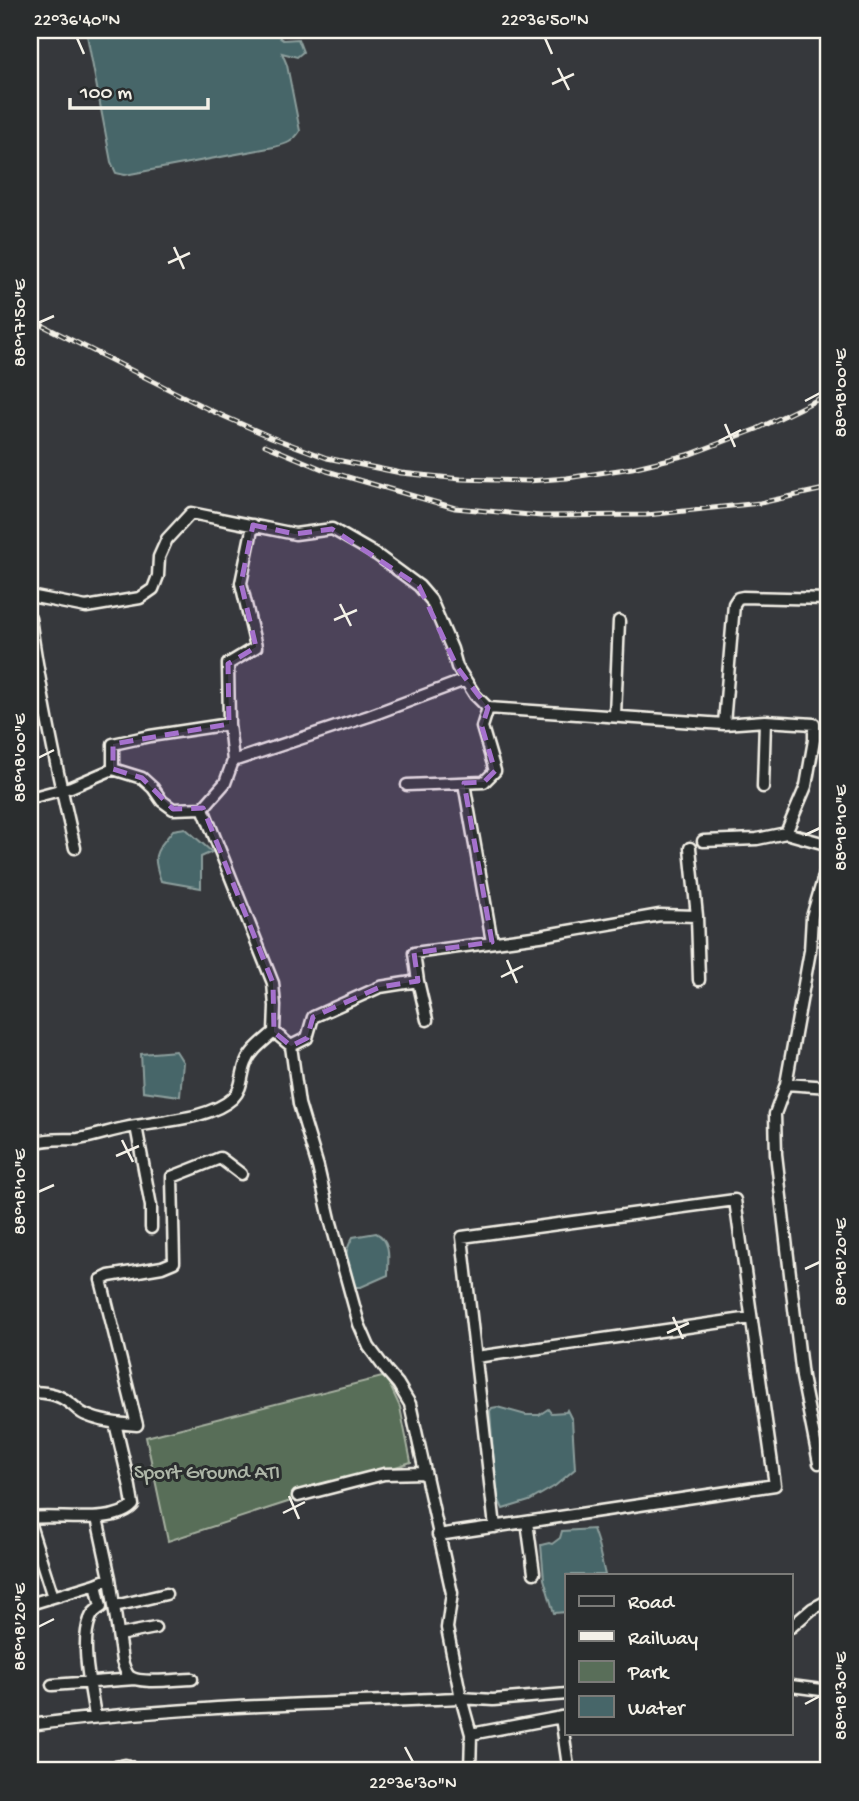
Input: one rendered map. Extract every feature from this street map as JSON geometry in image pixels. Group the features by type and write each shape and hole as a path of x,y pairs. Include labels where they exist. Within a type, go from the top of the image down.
{"street":[{"path":"30,596 86,607 140,598 153,589 158,576 159,557 167,538 191,513 295,534 332,528 377,555 419,586 431,600 457,667 475,695 488,708 724,724 765,721 814,724 806,786 786,834"},
{"path":"30,798 62,790 113,769 142,778 162,801 173,809 204,808 225,783 233,761 228,664 256,647 241,583 253,525"},
{"path":"724,724 734,604 738,598 829,599"},
{"path":"30,618 75,848"},
{"path":"615,715 619,621"},
{"path":"233,761 369,716 465,680"},
{"path":"407,785 484,782 495,771 482,727 488,708"},
{"path":"763,787 765,721"},
{"path":"113,769 113,744 229,724"},
{"path":"464,783 492,942"},
{"path":"30,1144 50,1139 78,1139 197,1116 218,1108 234,1097 242,1083 250,1055 274,1032 273,983 204,808"},
{"path":"703,841 757,839 786,834 829,845"},
{"path":"690,848 697,916 699,979"},
{"path":"819,1463 802,1377 776,1154 775,1114 786,1084 810,951 812,917 829,859"},
{"path":"428,1020 414,953 660,915 697,916"},
{"path":"290,1046 307,1038 313,1017 380,987 418,981"},
{"path":"274,1032 290,1046 299,1104 359,1324 369,1347 410,1404 452,1593 447,1628 471,1734 470,1771"},
{"path":"786,1084 829,1087"},
{"path":"136,1126 151,1206 151,1228"},
{"path":"30,1392 57,1395 88,1416 137,1425 101,1280 174,1262 172,1177 220,1158 242,1174"},
{"path":"439,1535 495,1527 775,1485 735,1200 462,1237 495,1527"},
{"path":"475,1357 751,1318"},
{"path":"30,1518 97,1518 120,1514 133,1505 116,1423"},
{"path":"298,1496 384,1474 424,1473"},
{"path":"97,1518 125,1671 135,1679"},
{"path":"527,1522 534,1573"},
{"path":"30,1525 33,1547 53,1597"},
{"path":"30,1604 110,1578"},
{"path":"95,1716 86,1645 89,1620 101,1607 96,1584"},
{"path":"115,1606 166,1594"},
{"path":"792,1626 812,1609 829,1600"},
{"path":"119,1635 155,1628"},
{"path":"52,1685 135,1679 192,1679"},
{"path":"792,1686 829,1691"},
{"path":"30,1725 95,1716 155,1712 461,1698 494,1700 565,1694"},
{"path":"471,1734 564,1717"},
{"path":"559,1771 568,1766 565,1734"},
{"path":"94,1771 125,1765 130,1766 132,1771"}],"highlighted area":[{"path":"253,525 295,534 332,529 419,586 457,667 488,708 482,727 495,771 484,782 464,783 492,942 414,953 418,981 380,987 313,1017 307,1038 291,1046 274,1032 273,983 203,808 173,809 142,778 113,769 113,744 229,724 228,664 256,647 241,583"}],"green space":[{"name":"Sport Ground ATI","path":"382,1377 387,1379 400,1407 411,1462 168,1541 146,1437"}],"water":[{"path":"86,30 278,30 283,40 298,39 303,52 297,57 282,53 287,65 300,131 295,138 283,145 125,175 116,173 111,162"},
{"path":"185,828 212,852 201,857 201,888 161,881 158,872 156,859 159,849 173,830"},
{"path":"176,1051 183,1062 180,1096 143,1091 141,1054"},
{"path":"376,1233 387,1246 388,1275 361,1287 354,1287 346,1262 349,1244 353,1237"},
{"path":"497,1407 526,1415 539,1415 548,1409 551,1413 567,1410 572,1420 575,1469 555,1486 529,1501 503,1509 496,1494 490,1411"},
{"path":"593,1529 605,1574 565,1574 565,1612 554,1613 544,1579 541,1545 552,1544 560,1538 562,1531"}],"railway":[{"path":"30,319 212,411 327,458 401,473 461,479 528,481 632,468 691,454 757,429 829,394"},
{"path":"265,445 327,471 455,508 541,516 647,515 760,503 829,488"}]}
